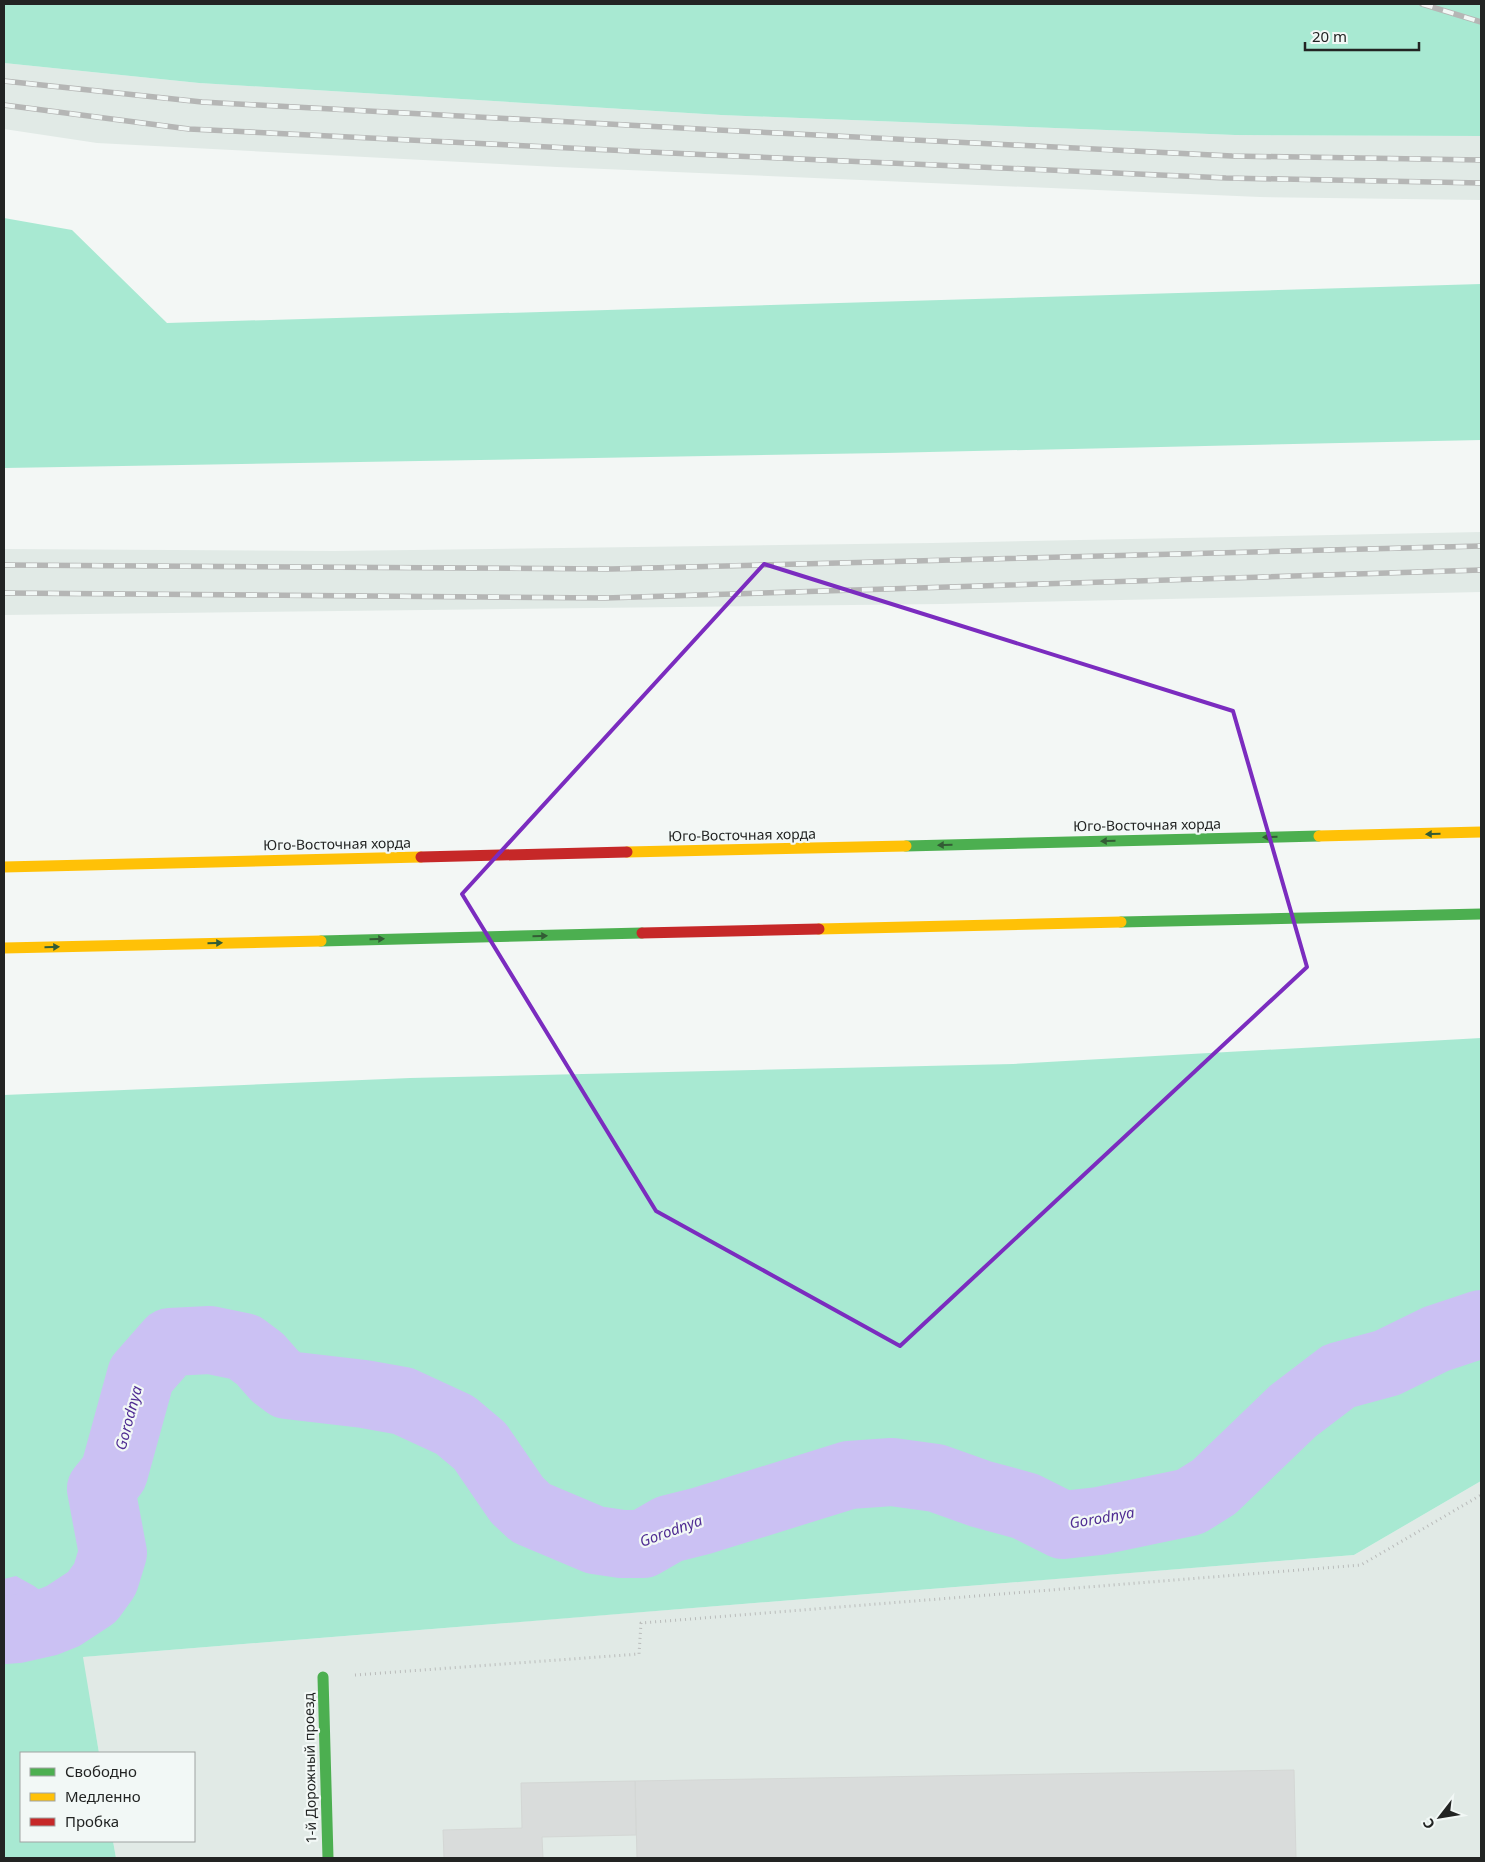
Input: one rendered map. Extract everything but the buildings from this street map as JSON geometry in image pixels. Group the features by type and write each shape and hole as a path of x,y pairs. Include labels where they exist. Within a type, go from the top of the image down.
{"main road":[{"name":"Юго-Восточная хорда","path":"4,867 1481,832"},
{"path":"4,948 1481,914"},
{"name":"1-й Дорожный проезд","path":"323,1677 328,1858"}],"path":[{"path":"323,1677 639,1654 641,1623 1361,1565 1481,1495"}],"highlighted area":[{"path":"764,564 1233,711 1307,967 900,1346 656,1211 462,894"}],"shaded area":[{"path":"4,63 199,83 721,115 1235,135 1481,136 1481,200 1260,197 557,167 97,143 4,129"},
{"path":"1481,532 1481,592 942,604 4,615 4,549 334,551 932,543"},
{"path":"1481,1481 1481,1858 116,1858 113,1842 195,1842 195,1752 99,1752 82,1657 1354,1555"},
{"path":"16,1576 55,1601 53,1629 50,1639 40,1649 27,1655 4,1658 4,1579"}],"green space":[{"path":"4,4 1481,4 1481,136 1235,135 721,115 199,83 4,63"},
{"path":"4,218 72,230 167,323 1481,284 1481,440 885,453 4,468"},
{"path":"1481,1038 1481,1481 1354,1555 83,1657 99,1752 20,1752 20,1842 113,1842 116,1858 4,1858 4,1095 410,1078 1013,1064"}],"waterway":[{"name":"Gorodnya","path":"4,1630 48,1622 63,1616 92,1597 105,1579 113,1553 101,1489 114,1473 141,1375 170,1342 210,1340 244,1347 260,1359 275,1376 287,1385 364,1394 403,1401 455,1425 480,1446 517,1500 531,1513 595,1540 622,1544 643,1544 669,1529 701,1521 849,1475 892,1472 936,1478 981,1494 1025,1506 1063,1525 1099,1521 1190,1502 1214,1487 1293,1411 1339,1376 1387,1363 1436,1339 1481,1324"}],"railway":[{"path":"1422,4 1481,22"},
{"path":"4,81 202,102 718,130 1232,156 1481,160"},
{"path":"4,105 189,129 1226,178 1481,183"},
{"path":"4,565 611,569 1481,546"},
{"path":"4,593 605,598 1481,570"}],"traffic: fast":[{"path":"906,846 1319,836"},
{"path":"1121,922 1481,914"},
{"path":"321,941 642,933"},
{"path":"323,1677 328,1858"}],"traffic: slow":[{"path":"1319,836 1481,832"},
{"path":"627,852 906,846"},
{"path":"4,867 421,857"},
{"path":"819,929 1121,922"},
{"path":"4,948 321,941"}],"traffic: jam":[{"path":"421,857 627,852"},
{"path":"642,933 819,929"}]}
